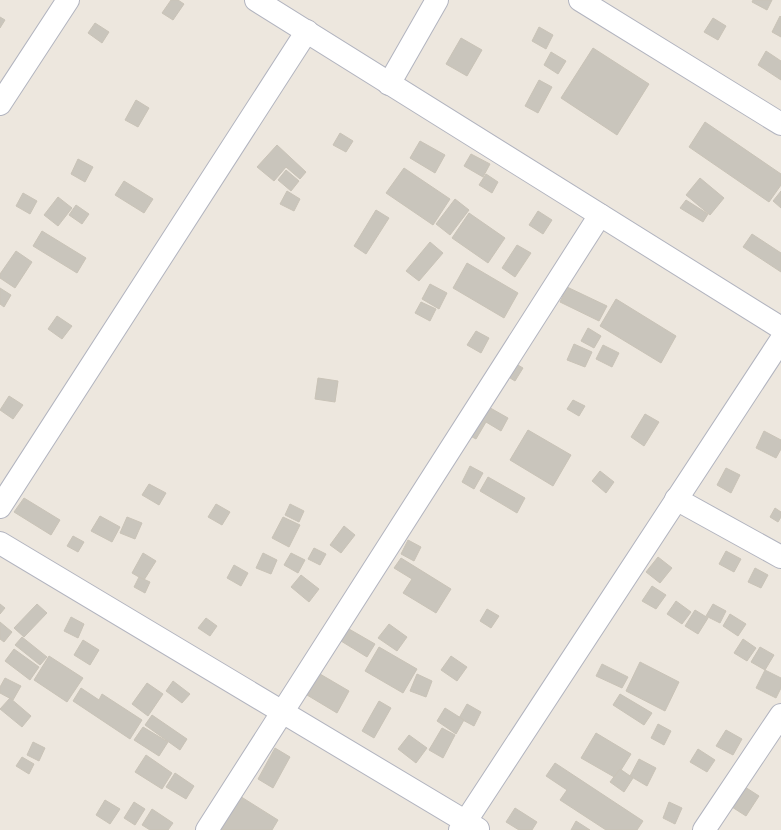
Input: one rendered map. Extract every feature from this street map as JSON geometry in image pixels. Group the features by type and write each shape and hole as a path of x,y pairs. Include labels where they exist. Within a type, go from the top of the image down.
{"street":[{"path":"3,92 68,0"},
{"path":"256,0 781,328"},
{"path":"389,84 437,0"},
{"path":"580,0 781,124"},
{"path":"0,507 307,31"},
{"path":"207,830 600,215"},
{"path":"0,544 282,712 468,827 676,500 781,340"},
{"path":"676,500 781,557"},
{"path":"704,830 781,715"}],"building":[{"path":"171,0 178,0 184,4 173,20 162,13"},
{"path":"753,0 772,0 767,10 752,2"},
{"path":"780,16 781,17 781,37 772,32"},
{"path":"0,17 5,20 0,28"},
{"path":"713,18 726,26 718,40 704,32"},
{"path":"95,23 109,32 102,43 88,33"},
{"path":"539,27 553,35 546,49 532,41"},
{"path":"461,38 482,50 467,76 446,64"},
{"path":"593,48 649,84 617,135 561,98"},
{"path":"766,51 781,61 781,80 758,65"},
{"path":"551,52 566,61 558,74 544,65"},
{"path":"539,80 552,87 538,113 525,106"},
{"path":"136,100 149,108 138,127 125,120"},
{"path":"705,122 781,174 781,185 769,202 689,147"},
{"path":"340,133 353,141 346,152 333,145"},
{"path":"420,141 445,155 435,173 410,158"},
{"path":"277,145 306,172 300,179 286,167 274,181 257,167"},
{"path":"471,154 490,164 483,177 464,166"},
{"path":"78,159 93,167 85,182 71,174"},
{"path":"404,168 450,199 433,225 386,193"},
{"path":"286,170 299,181 291,191 278,180"},
{"path":"486,174 498,182 492,193 479,185"},
{"path":"700,178 724,198 710,215 686,195"},
{"path":"124,181 153,199 144,213 115,195"},
{"path":"287,191 300,199 294,211 280,204"},
{"path":"781,191 781,208 773,201"},
{"path":"23,193 37,201 30,214 16,206"},
{"path":"58,197 72,208 58,226 44,215"},
{"path":"455,199 469,210 450,235 436,224"},
{"path":"686,200 708,214 703,222 680,208"},
{"path":"76,205 89,214 82,224 69,215"},
{"path":"376,210 389,218 366,254 354,246"},
{"path":"538,211 552,220 543,234 529,225"},
{"path":"469,213 505,238 488,263 452,238"},
{"path":"42,231 86,258 77,273 33,246"},
{"path":"752,234 781,253 781,272 743,247"},
{"path":"430,242 443,253 419,281 406,271"},
{"path":"517,245 531,253 515,277 502,268"},
{"path":"16,251 32,262 15,288 0,278 0,274"},
{"path":"467,263 518,293 504,318 453,288"},
{"path":"430,284 447,293 439,309 422,299"},
{"path":"567,287 607,306 599,321 560,302"},
{"path":"0,288 11,295 4,307 0,304"},
{"path":"616,299 676,336 661,363 600,326"},
{"path":"421,302 436,309 430,321 415,313"},
{"path":"57,316 72,326 62,339 48,329"},
{"path":"588,328 601,336 594,348 581,341"},
{"path":"476,331 489,338 481,353 467,345"},
{"path":"574,344 592,352 585,367 567,360"},
{"path":"603,345 619,353 612,367 596,359"},
{"path":"504,357 523,368 515,381 497,370"},
{"path":"318,378 338,381 335,402 315,399"},
{"path":"9,396 23,405 13,419 0,410"},
{"path":"573,400 585,406 579,416 567,409"},
{"path":"478,401 508,418 501,431 486,422 476,439 461,431"},
{"path":"645,414 659,422 644,446 631,437"},
{"path":"528,430 571,455 553,486 510,460"},
{"path":"764,431 781,440 781,449 776,458 756,448"},
{"path":"470,466 483,473 474,489 462,482"},
{"path":"726,468 740,475 731,493 717,485"},
{"path":"600,471 614,482 606,493 592,481"},
{"path":"488,477 525,498 517,513 480,491"},
{"path":"149,484 166,493 159,505 142,495"},
{"path":"24,498 60,520 51,535 14,512"},
{"path":"216,504 230,512 222,525 208,517"},
{"path":"290,504 304,511 299,522 285,515"},
{"path":"775,508 781,512 781,517 778,522 770,517"},
{"path":"100,516 120,527 112,542 91,531"},
{"path":"127,517 142,523 135,539 120,533"},
{"path":"283,517 300,525 289,547 272,538"},
{"path":"344,526 355,535 341,553 330,545"},
{"path":"73,536 84,542 78,552 67,546"},
{"path":"408,540 421,547 414,561 401,554"},
{"path":"314,548 326,554 320,565 308,559"},
{"path":"726,551 741,559 734,572 719,564"},
{"path":"143,553 156,561 144,580 132,573"},
{"path":"263,553 277,560 271,574 256,568"},
{"path":"291,553 305,560 298,573 284,565"},
{"path":"658,557 672,568 660,583 646,572"},
{"path":"401,558 451,589 436,613 403,593 412,579 394,568"},
{"path":"234,565 248,573 241,586 227,578"},
{"path":"755,568 768,575 761,588 748,582"},
{"path":"301,575 319,589 309,602 291,587"},
{"path":"139,577 150,582 145,593 134,587"},
{"path":"652,586 666,595 656,609 642,601"},
{"path":"676,601 691,612 682,624 667,614"},
{"path":"0,604 5,608 0,614"},
{"path":"37,604 47,613 24,637 14,628"},
{"path":"713,604 726,611 720,623 706,616"},
{"path":"487,609 499,616 491,628 480,621"},
{"path":"695,610 708,618 698,634 685,626"},
{"path":"730,614 746,624 738,636 723,626"},
{"path":"71,617 84,624 78,638 64,631"},
{"path":"206,618 217,626 210,636 198,628"},
{"path":"0,622 12,632 4,642 0,639"},
{"path":"389,624 407,637 397,651 378,638"},
{"path":"349,629 375,644 367,657 341,641"},
{"path":"22,637 47,657 40,665 15,645"},
{"path":"743,639 756,648 747,661 734,653"},
{"path":"83,640 99,650 90,665 74,655"},
{"path":"379,647 417,669 403,693 365,671"},
{"path":"760,647 774,655 765,670 751,662"},
{"path":"14,649 39,667 30,680 5,661"},
{"path":"49,656 83,678 67,702 34,680"},
{"path":"451,656 467,667 457,681 441,670"},
{"path":"640,662 679,682 665,711 626,691"},
{"path":"602,664 628,677 622,688 596,676"},
{"path":"765,670 781,678 781,688 776,698 756,688"},
{"path":"320,674 349,691 337,713 307,695"},
{"path":"417,674 432,681 426,697 410,691"},
{"path":"5,678 21,686 13,700 0,693 0,687"},
{"path":"173,681 190,694 182,703 166,691"},
{"path":"147,683 163,694 148,716 132,704"},
{"path":"81,688 99,700 102,694 142,720 130,739 73,701"},
{"path":"620,694 652,713 644,725 613,705"},
{"path":"10,698 31,716 22,727 0,709"},
{"path":"379,701 391,708 374,738 362,731"},
{"path":"467,704 481,712 474,726 459,718"},
{"path":"445,708 464,720 456,734 437,721"},
{"path":"152,715 187,739 180,750 145,725"},
{"path":"658,724 671,731 664,745 651,738"},
{"path":"143,727 168,742 159,756 134,740"},
{"path":"442,728 455,735 443,758 429,750"},
{"path":"726,730 742,739 733,755 716,746"},
{"path":"596,733 631,754 616,778 581,758"},
{"path":"409,735 427,748 416,763 398,749"},
{"path":"33,742 45,748 39,761 27,755"},
{"path":"275,748 290,757 273,788 258,779"},
{"path":"698,749 715,760 707,772 690,762"},
{"path":"146,755 172,773 162,789 135,772"},
{"path":"22,757 34,764 29,774 16,766"},
{"path":"639,759 656,768 647,786 630,776"},
{"path":"555,763 643,821 637,830 606,830 560,800 567,790 546,776"},
{"path":"620,769 633,778 624,792 610,782"},
{"path":"175,773 194,786 186,799 166,787"},
{"path":"745,787 759,796 746,816 732,807"},
{"path":"235,793 278,820 272,830 213,830"},
{"path":"105,800 120,809 110,824 96,815"},
{"path":"134,802 145,809 135,825 124,818"},
{"path":"669,802 682,808 675,824 663,818"},
{"path":"515,808 537,822 532,830 519,830 506,822"},
{"path":"152,809 173,823 168,830 150,830 142,825"},
{"path":"576,821 590,830 571,830"}]}
